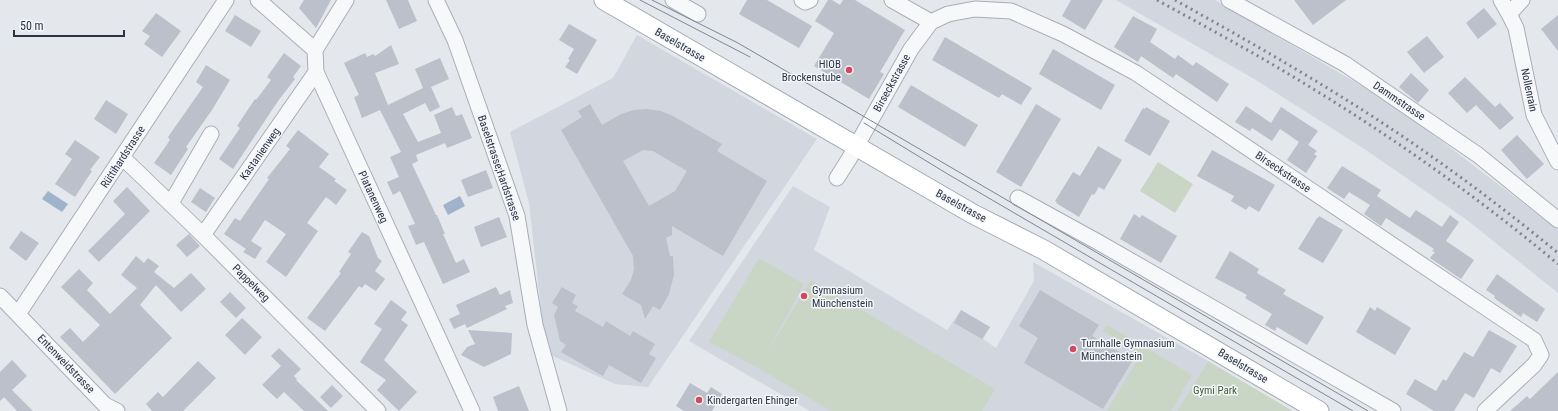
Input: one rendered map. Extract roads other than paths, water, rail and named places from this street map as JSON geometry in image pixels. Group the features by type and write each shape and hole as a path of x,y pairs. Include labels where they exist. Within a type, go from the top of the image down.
{"main road":[{"name":"Baselstrasse","path":"604,0 973,214 1044,250 1320,411"}],"street":[{"name":"Rüttihardstrasse","path":"18,314 123,158 226,0"},
{"path":"258,0 315,50 346,0"},
{"name":"Baselstrasse;Hardstrasse","path":"436,0 455,40 517,216 535,325 559,411"},
{"path":"673,0 698,14"},
{"path":"802,0 805,2 810,0"},
{"path":"892,0 931,22"},
{"name":"Dammstrasse","path":"1229,0 1345,64 1478,155 1558,220"},
{"name":"Nollenrain","path":"1501,0 1516,28 1534,115 1558,162"},
{"path":"1509,14 1522,0"},
{"name":"Birseckstrasse","path":"837,178 911,49 931,22 948,14 975,9 1011,12 1062,34 1136,73 1534,340 1541,355 1534,365 1485,411"},
{"name":"Platanenweg","path":"315,50 316,72 472,411"},
{"name":"Kastanienweg","path":"203,235 316,72"},
{"path":"171,203 212,134"},
{"name":"Pappelweg","path":"123,158 171,203 378,411"},
{"path":"1018,198 1098,242 1393,411"},
{"name":"Entenweidstrasse","path":"0,296 105,405 117,411"}],"water":[{"path":"48,191 68,204 62,212 42,199"},
{"path":"460,196 465,206 448,215 443,205"}],"tram line":[{"path":"640,0 750,57"},
{"path":"652,0 738,43 1368,411"},
{"path":"864,123 946,173 1353,411"}],"railway":[{"path":"1157,0 1272,64 1406,149 1499,216 1558,264"},
{"path":"1175,0 1282,61 1373,117 1454,172 1558,253"}],"place":[{"name":"HIOB Brockenstube","path":"849,70"},
{"name":"Gymnasium Münchenstein","path":"804,296"},
{"name":"Turnhalle Gymnasium Münchenstein","path":"1073,349"},
{"name":"Kindergarten Ehinger","path":"699,400"}],"park label":[{"name":"Gymi Park","path":"1215,390"}]}
